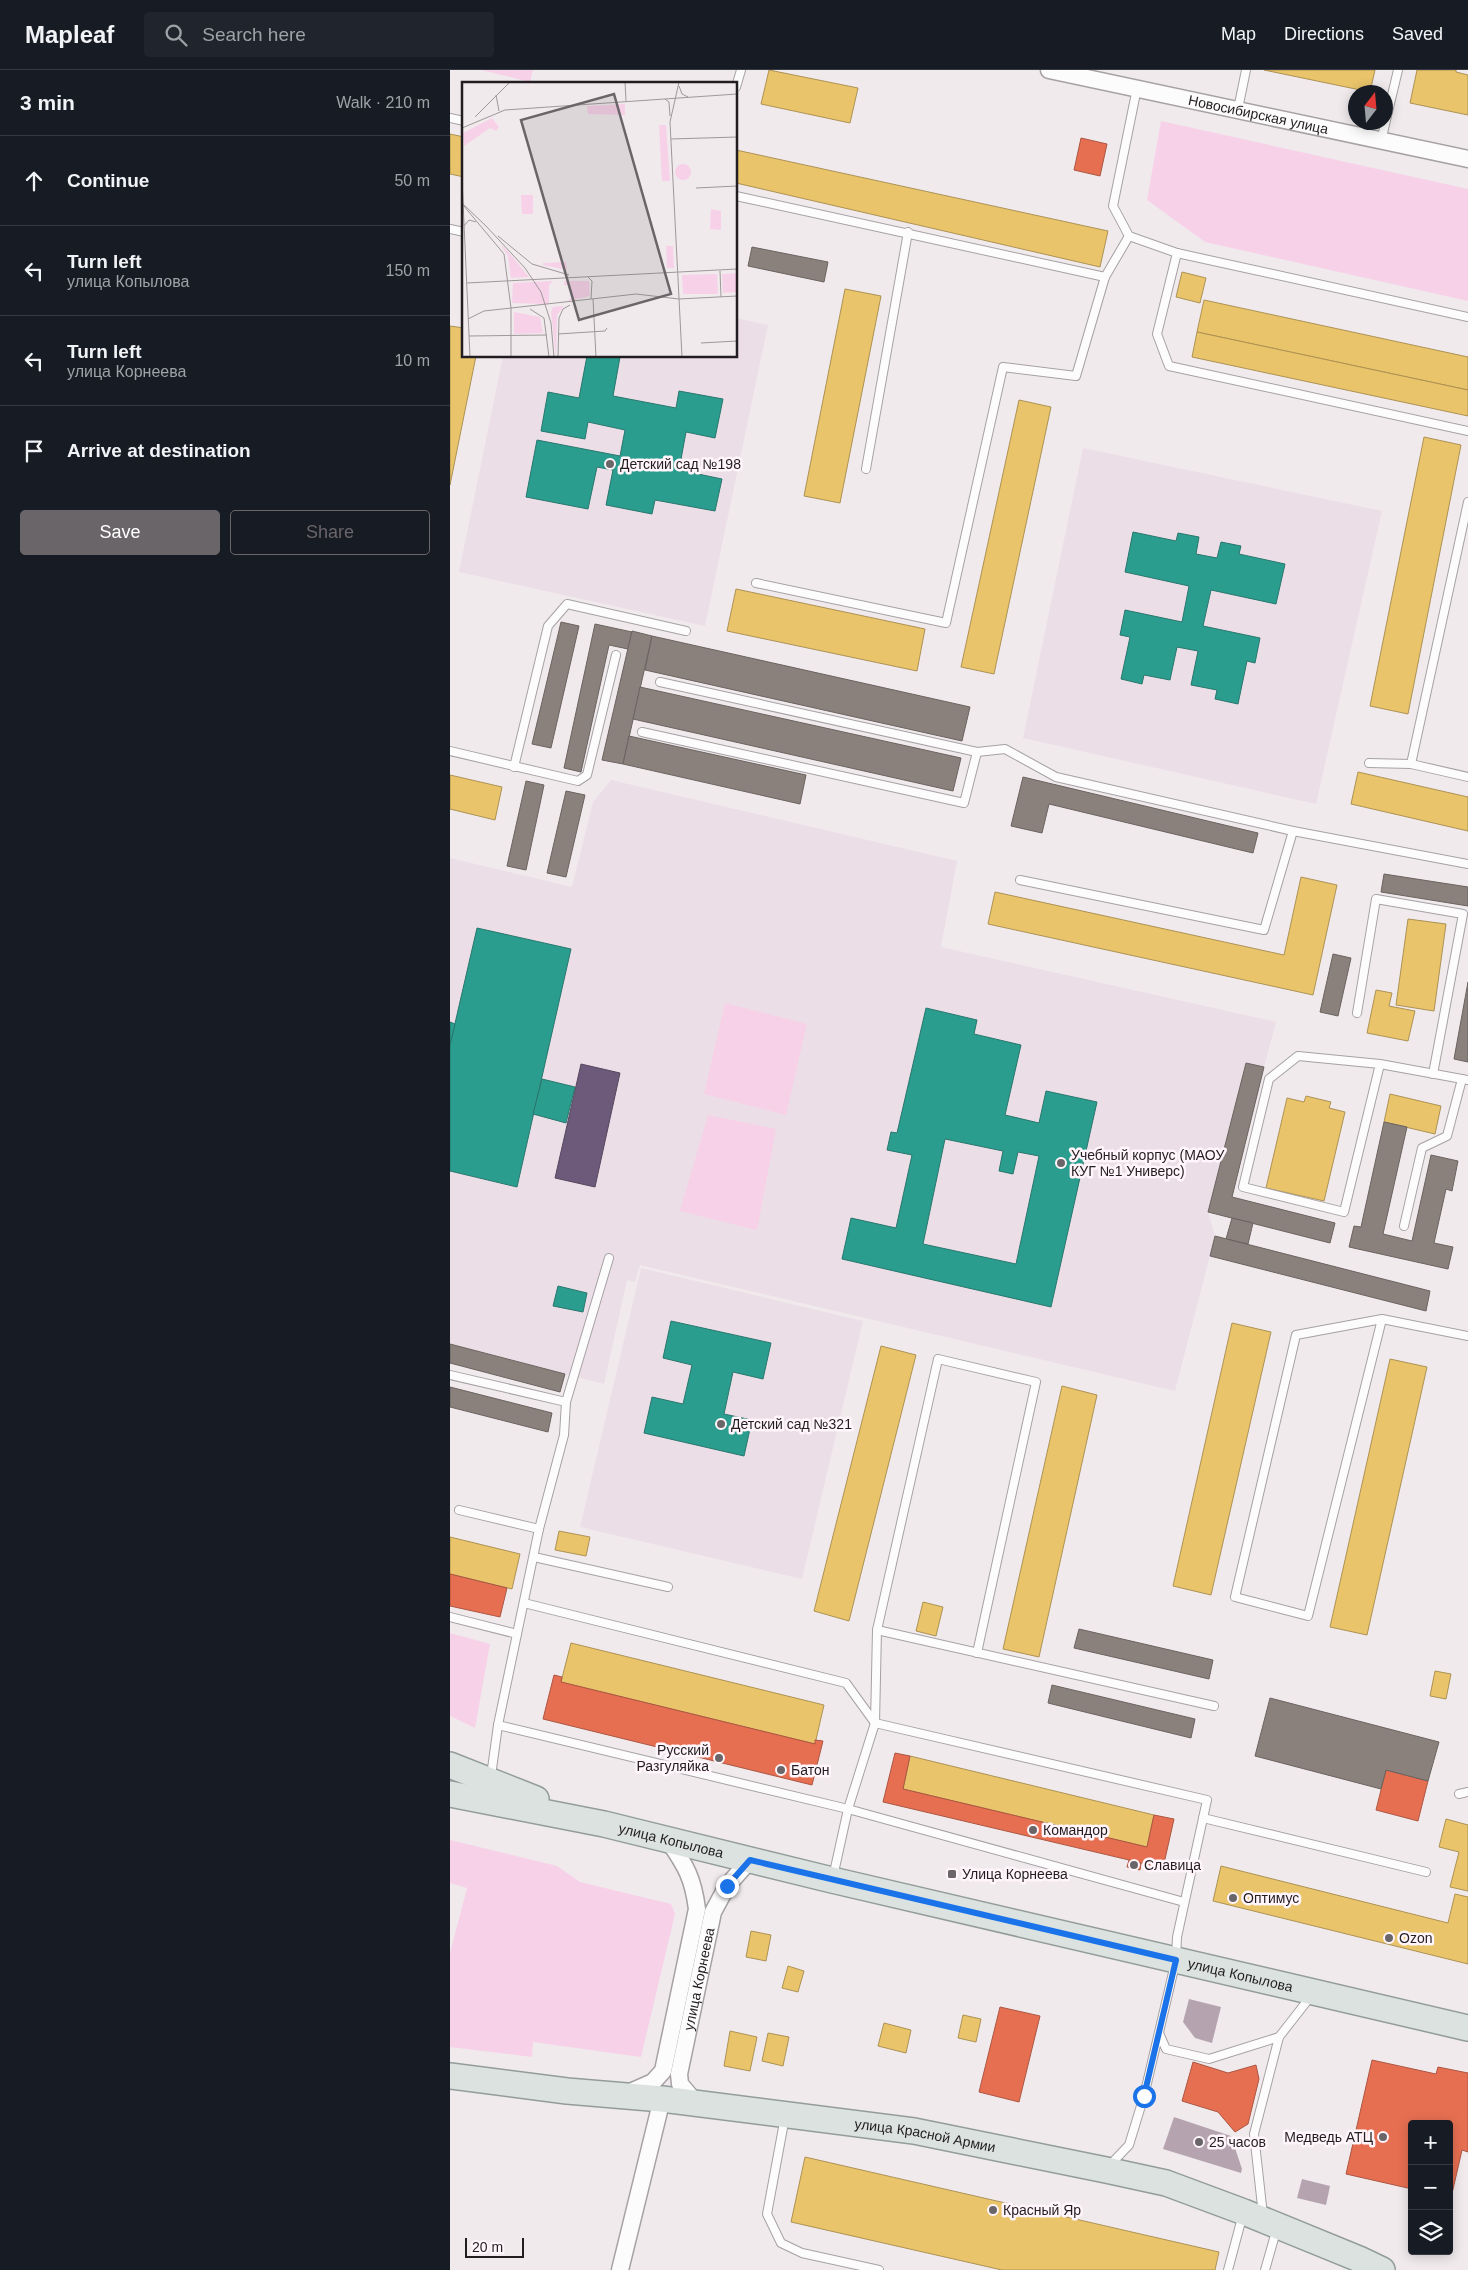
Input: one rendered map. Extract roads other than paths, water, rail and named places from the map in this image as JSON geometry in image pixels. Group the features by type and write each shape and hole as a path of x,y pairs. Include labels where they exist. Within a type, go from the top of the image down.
{"main road":[{"name":"улица Копылова","path":"450,1765 490,1782 604,1824"},
{"name":"улица Копылова","path":"450,1794 604,1824 832,1880 1468,2028"},
{"name":"улица Красной Армии","path":"450,2076 567,2091 696,2103 914,2131 1106,2170 1166,2183 1359,2258 1382,2270"},
{"path":"450,2091 567,2091"}],"street":[{"name":"Новосибирская улица","path":"1049,70 1468,159"},
{"path":"621,2095 653,2082 663,2072 697,1909 694,1884 684,1863 668,1840"},
{"name":"улица Корнеева","path":"696,2103 680,2084 679,2074 713,1912 727,1886 750,1860"},
{"path":"620,2270 662,2099"}],"lane":[{"path":"1238,109 1246,70"},
{"path":"1381,141 1398,70"},
{"path":"1137,88 1114,206 1129,236 1177,253 1468,317"},
{"path":"738,196 908,232 1105,277"},
{"path":"866,469 908,232"},
{"path":"756,582 946,623 1003,366 1076,376 1105,277 1129,236"},
{"path":"1177,253 1156,334 1170,366 1468,430"},
{"path":"1411,764 1468,502"},
{"path":"514,767 548,626 567,604 686,631"},
{"path":"450,751 578,781 588,775 616,655"},
{"path":"660,682 977,752 1005,748 1056,777 1293,831 1468,864"},
{"path":"642,732 964,803 977,752"},
{"path":"1369,763 1411,764 1468,777"},
{"path":"1020,880 1264,930 1293,831"},
{"path":"1357,1013 1376,899 1464,914 1433,1074"},
{"path":"1380,1064 1344,1212 1243,1188 1269,1079 1298,1056 1380,1064 1465,1079 1447,1136 1422,1148 1404,1226"},
{"path":"490,1782 498,1724 539,1529 564,1435 566,1402 609,1258"},
{"path":"1382,1319 1308,1616 1235,1598 1296,1335 1382,1319 1468,1336"},
{"path":"832,1880 848,1809 875,1723 877,1630 938,1360 1036,1382 977,1653"},
{"path":"450,1375 566,1402"},
{"path":"459,1510 539,1529"},
{"path":"534,1557 668,1587"},
{"path":"524,1603 846,1683 875,1723 1207,1800 1176,1937 1176,1960 1144,2096 1128,2145 1106,2170"},
{"path":"450,1617 517,1634"},
{"path":"877,1630 1214,1706"},
{"path":"498,1724 848,1809 1184,1902"},
{"path":"1459,1794 1468,1792"},
{"path":"1202,1818 1426,1872"},
{"path":"1266,2270 1254,2134 1279,2038 1314,1992"},
{"path":"1159,2033 1166,2049 1209,2059 1279,2038"},
{"path":"786,2115 767,2214 781,2244 802,2253 878,2270"},
{"path":"1228,2270 1262,2219"}],"place":[{"name":"Детский сад №198","path":"610,464"},
{"name":"Учебный корпус (МАОУ КУГ №1 Универс)","path":"1061,1163"},
{"name":"Детский сад №321","path":"721,1424"},
{"name":"Русский Разгуляйка","path":"719,1758"},
{"name":"Батон","path":"781,1770"},
{"name":"Командор","path":"1033,1830"},
{"name":"Славица","path":"1134,1865"},
{"name":"Улица Корнеева","path":"952,1874"},
{"name":"Оптимус","path":"1233,1898"},
{"name":"Ozon","path":"1389,1938"},
{"name":"Медведь АТЦ","path":"1383,2137"},
{"name":"25 часов","path":"1199,2142"},
{"name":"Красный Яр","path":"993,2210"}]}
